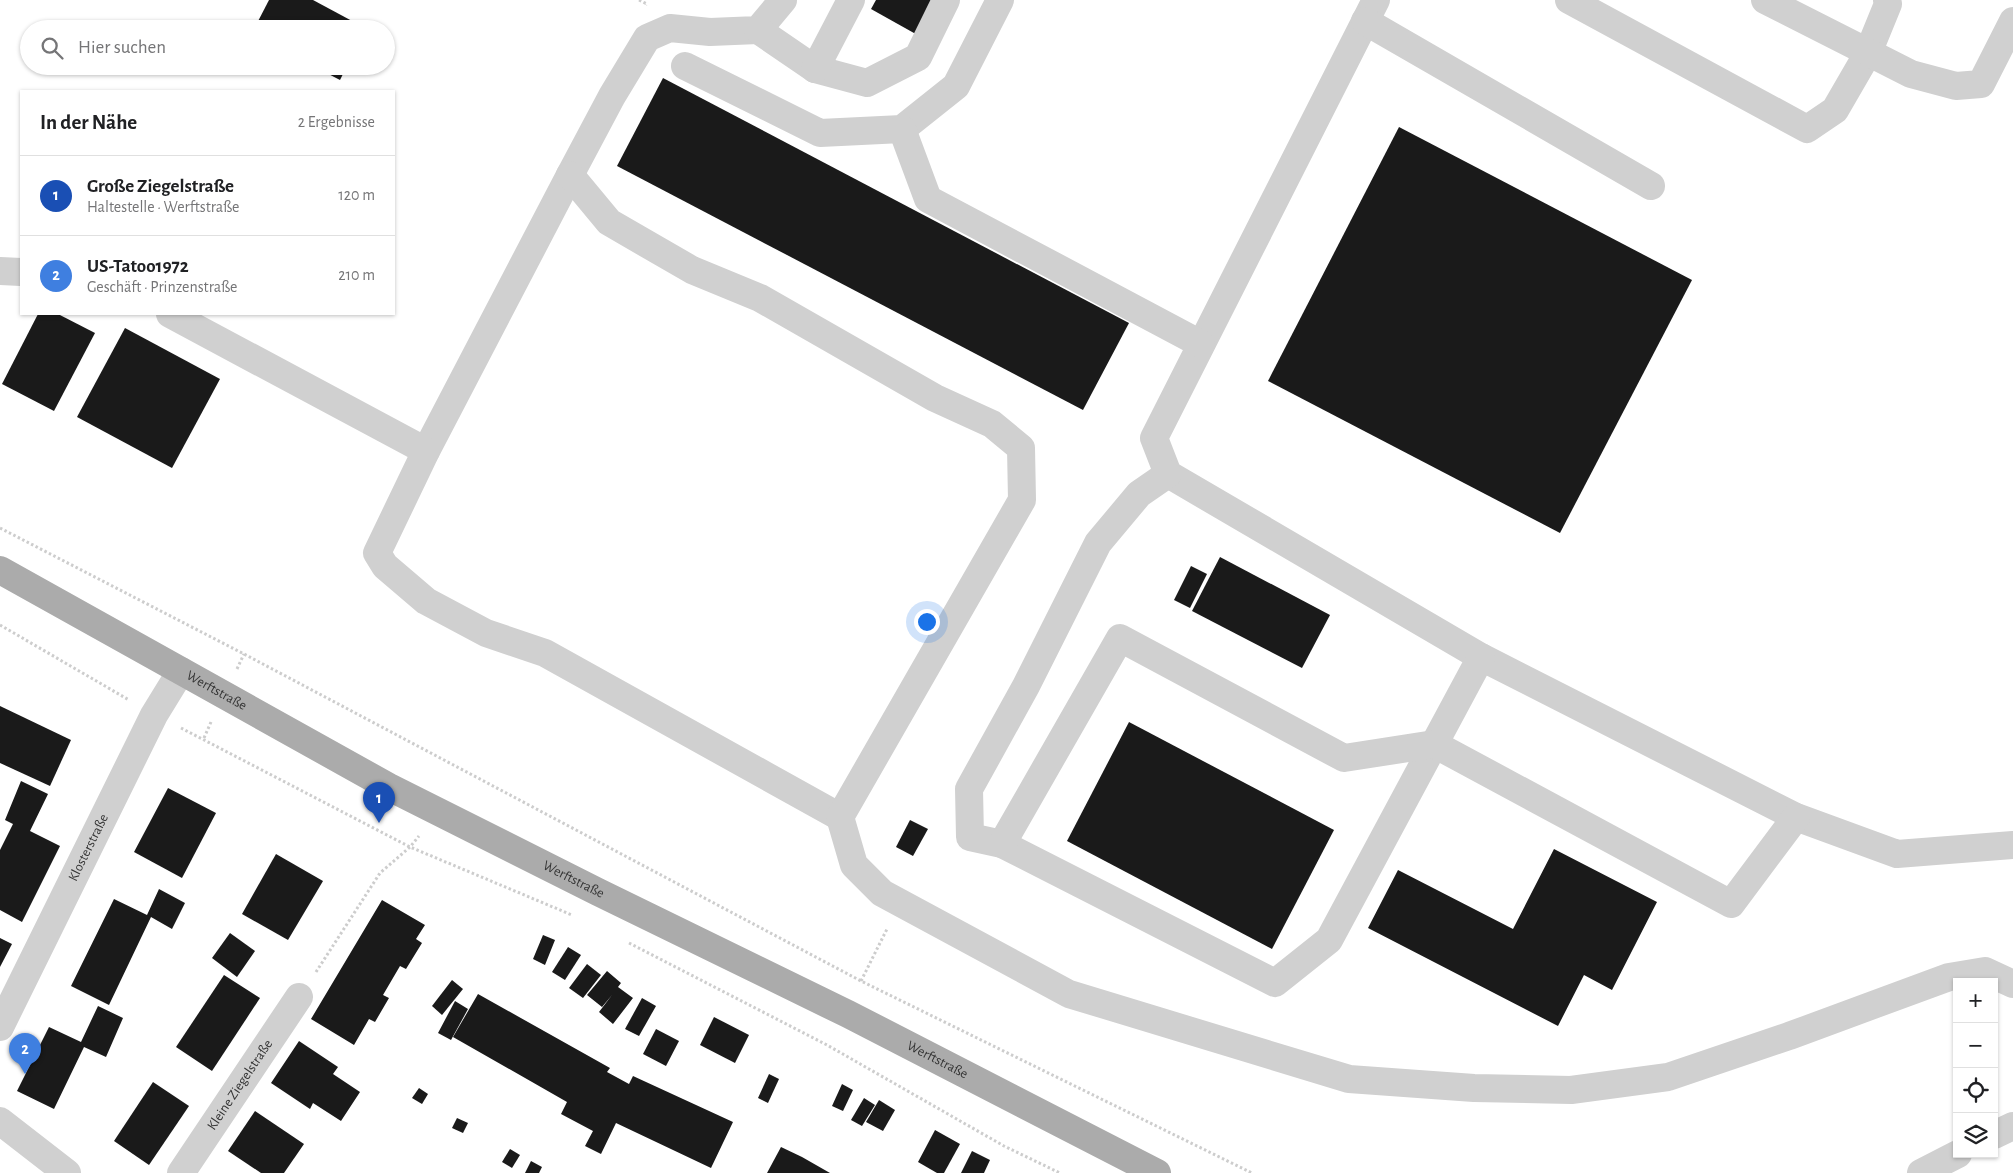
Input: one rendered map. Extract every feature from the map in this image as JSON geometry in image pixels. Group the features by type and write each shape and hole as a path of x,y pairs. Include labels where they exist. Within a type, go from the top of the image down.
{"main road":[{"name":"Werftstraße","path":"0,570 389,787 848,1014 1157,1173"}],"street":[{"path":"758,30 783,0"},
{"path":"815,69 851,0"},
{"path":"946,0 918,57 867,83 815,69 758,30 710,32 670,28 647,38 612,96 426,451 377,553 385,566 426,602 486,633 545,653 840,817 854,865 882,893 1069,994 1349,1079 1474,1088 1570,1090 1668,1077 1789,1036 1949,977 1985,970 2013,984"},
{"path":"685,66 820,133 902,129 956,86 1000,0"},
{"path":"1569,0 1807,129 1835,110 1868,53 1888,4 1887,0"},
{"path":"1765,0 1911,74 1956,86 1981,84 2013,21"},
{"path":"1651,186 1370,10 1154,438 1168,474 1481,657 1796,817 1898,854 2013,845"},
{"path":"902,129 928,199 1201,344"},
{"path":"570,175 609,222 692,270 760,298 935,398 992,424 1021,448 1022,500 840,817"},
{"path":"0,271 20,272"},
{"path":"172,315 426,451"},
{"path":"1168,474 1139,494 1098,543 1026,686 969,790 970,837 1002,844 1275,982 1329,940 1481,657"},
{"path":"1002,844 1120,638 1344,758 1434,744 1731,904 1796,817"},
{"name":"Klosterstraße","path":"0,1027 154,715 181,671"},
{"name":"Kleine Ziegelstraße","path":"180,1173 299,997"},
{"path":"0,1122 67,1173"},
{"path":"1998,1133 2013,1126"},
{"path":"1921,1173 1953,1157"}],"path":[{"path":"0,528 253,658 861,981 1252,1173"},
{"path":"0,625 154,715 204,738 410,847 573,916"},
{"path":"299,997 380,873 410,847 440,811"},
{"path":"626,942 827,1045 1004,1146 1060,1173"}],"building":[{"path":"269,0 313,0 350,20 259,20"},
{"path":"876,0 953,0 930,42 871,9"},
{"path":"330,75 342,75 340,80"},
{"path":"663,78 1129,323 1083,410 617,166"},
{"path":"1399,127 1692,280 1560,533 1268,381"},
{"path":"37,315 60,315 95,333 54,411 2,384"},
{"path":"125,328 220,379 172,468 77,417"},
{"path":"1220,557 1330,615 1302,668 1192,611"},
{"path":"1191,566 1207,574 1190,608 1174,600"},
{"path":"0,706 71,740 50,786 0,763"},
{"path":"1129,722 1334,830 1272,949 1067,841"},
{"path":"21,781 48,794 30,831 60,846 22,922 0,910 0,850 13,824 5,820"},
{"path":"168,788 216,813 182,878 134,852"},
{"path":"910,820 928,829 913,856 896,847"},
{"path":"1554,849 1657,902 1612,990 1584,975 1558,1026 1368,928 1398,870 1513,929"},
{"path":"276,854 323,881 288,940 242,914"},
{"path":"159,889 185,903 172,929 151,917 109,1005 71,986 114,899 147,915"},
{"path":"382,900 425,925 416,939 422,943 406,969 400,966 383,995 389,998 375,1022 369,1019 354,1045 311,1019"},
{"path":"230,933 255,951 237,977 212,958"},
{"path":"543,935 555,940 545,965 533,959"},
{"path":"0,938 12,944 0,967"},
{"path":"568,947 581,955 565,980 552,972"},
{"path":"587,964 601,975 583,998 569,988"},
{"path":"607,971 621,983 618,987 633,998 613,1024 599,1012 612,995 602,1007 587,995"},
{"path":"224,975 260,998 212,1071 176,1047"},
{"path":"452,980 463,989 442,1015 432,1006"},
{"path":"478,994 610,1068 607,1072 629,1084 633,1076 733,1122 711,1168 616,1123 601,1154 585,1146 593,1131 561,1114 567,1102 453,1037"},
{"path":"642,998 656,1006 639,1036 625,1029"},
{"path":"455,1001 468,1009 451,1040 438,1033"},
{"path":"98,1006 123,1018 106,1057 84,1047 54,1109 17,1091 49,1027 81,1042"},
{"path":"714,1017 749,1035 735,1063 700,1045"},
{"path":"656,1029 679,1041 666,1066 643,1054"},
{"path":"299,1041 338,1067 333,1074 360,1092 341,1121 313,1103 310,1109 271,1083"},
{"path":"769,1074 779,1079 768,1103 758,1098"},
{"path":"153,1082 189,1106 149,1165 114,1141"},
{"path":"842,1084 853,1090 843,1111 832,1106"},
{"path":"419,1088 428,1094 422,1104 412,1098"},
{"path":"864,1098 875,1105 862,1126 851,1120"},
{"path":"879,1100 895,1110 883,1131 866,1122"},
{"path":"255,1111 304,1144 284,1173 261,1173 228,1151"},
{"path":"457,1118 468,1123 463,1133 452,1128"},
{"path":"935,1130 960,1144 944,1173 937,1173 918,1162"},
{"path":"781,1147 802,1157 830,1173 767,1173"},
{"path":"510,1149 520,1155 512,1168 502,1162"},
{"path":"972,1151 990,1160 984,1173 961,1173"},
{"path":"531,1161 542,1167 539,1173 525,1173"}],"place":[{"name":"Große Ziegelstraße","path":"379,823"},
{"name":"US-Tatoo1972","path":"25,1074"}]}
